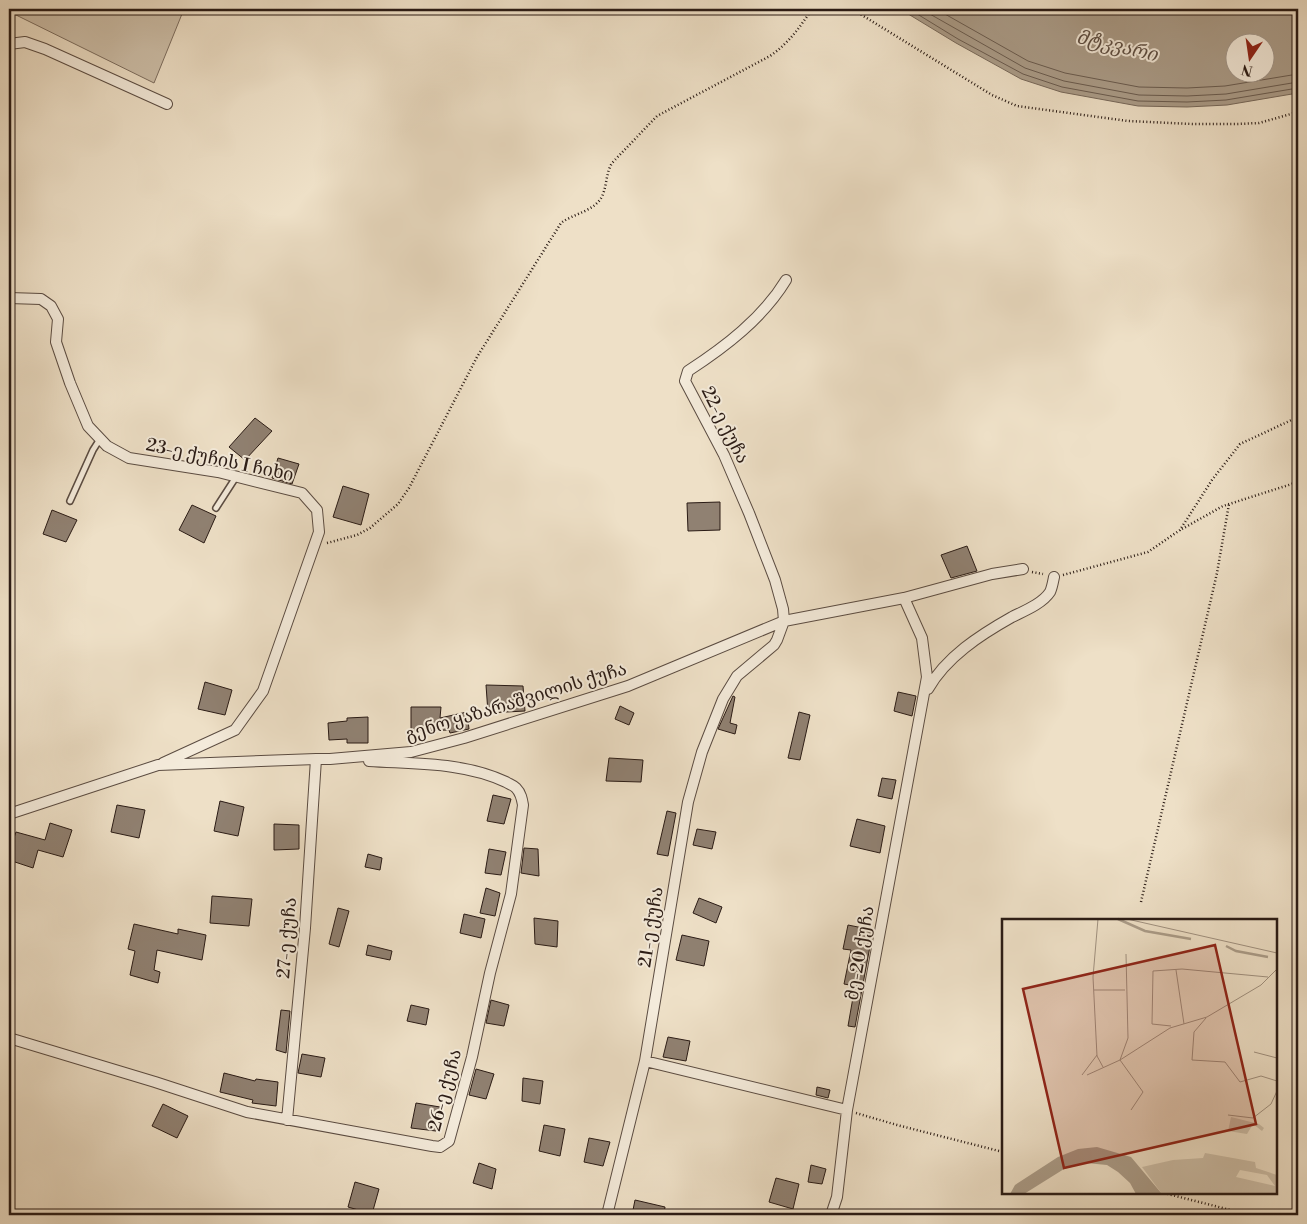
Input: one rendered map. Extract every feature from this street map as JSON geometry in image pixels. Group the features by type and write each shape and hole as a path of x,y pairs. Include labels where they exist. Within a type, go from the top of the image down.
{"street":[{"path":"9,44 25,42 45,49 167,104"},
{"name":"22-ე ქუჩა","path":"784,621 783,609 775,580 749,513 724,455 685,381 688,371 767,308 786,280"},
{"name":"23-ე ქუჩის I ჩიხი","path":"9,298 41,299 51,306 58,319 56,342 70,383 88,426 107,446 129,458 218,472 302,494 317,510 319,532 263,691 236,730 158,765"},
{"name":"გენო ყაზარაშვილის ქუჩა","path":"9,814 158,765 330,759 411,752 464,738 628,686 784,621 904,598 992,574 1023,570"},
{"name":"მე-20 ქუჩა","path":"923,696 935,676 949,661 992,628 1042,599 1050,592 1054,577"},
{"name":"მე-20 ქუჩა","path":"831,1215 837,1197 847,1110 927,677 922,638 904,598"},
{"name":"21-ე ქუჩა","path":"608,1215 646,1061 688,802 702,752 723,699 737,676 774,645 784,621"},
{"name":"27-ე ქუჩა","path":"286,1120 305,928 316,759"},
{"name":"26-ე ქუჩა","path":"9,1038 155,1082 246,1112 432,1146 440,1147 450,1142 468,1075 490,973 511,894 523,805 521,795 515,787 477,772 429,764 330,759"},
{"path":"646,1061 847,1110"}],"lane":[{"path":"70,501 93,450 101,439"},
{"path":"216,508 236,477"}],"path":[{"path":"312,551 323,545 370,528 398,504 418,474 477,357 561,223 567,218 596,205 603,196 608,170 612,163 657,116 783,48 796,34 812,9"},
{"path":"852,9 992,96 1017,106 1128,121 1192,124 1258,123 1298,112"},
{"path":"1180,530 1212,480 1240,444 1298,417"},
{"path":"1023,570 1054,577 1148,552 1180,530 1229,504 1298,482"},
{"path":"1141,902 1217,573 1229,504"},
{"path":"847,1110 1002,1152"},
{"path":"1168,1194 1250,1215"}],"shaded area":[{"path":"9,9 184,9 154,83 16,15"}],"water":[{"name":"მტკვარი","path":"900,9 1298,9 1298,93 1227,105 1187,107 1138,106 1061,92 1021,79"}],"building":[{"path":"255,418 272,431 245,460 229,447"},
{"path":"278,458 299,464 292,484 272,478"},
{"path":"343,486 369,494 361,525 333,517"},
{"path":"720,502 720,530 688,531 687,503"},
{"path":"192,505 216,516 204,543 179,530"},
{"path":"52,510 77,520 66,542 43,534"},
{"path":"967,546 977,571 951,578 941,555"},
{"path":"205,682 232,690 225,715 198,709"},
{"path":"486,685 523,686 525,711 488,713"},
{"path":"898,692 916,696 912,716 894,711"},
{"path":"733,696 735,697 730,723 737,725 735,734 718,729"},
{"path":"620,706 634,713 629,725 615,719"},
{"path":"411,707 441,707 440,718 467,712 469,729 450,733 449,730 411,731"},
{"path":"799,712 810,715 800,760 788,758"},
{"path":"368,717 368,743 347,743 347,739 329,740 328,723 347,721 347,718"},
{"path":"609,758 643,760 641,782 606,781"},
{"path":"882,778 896,780 892,799 878,796"},
{"path":"493,795 511,799 504,824 487,821"},
{"path":"220,801 244,807 238,836 214,831"},
{"path":"117,805 145,810 139,838 111,832"},
{"path":"667,811 676,813 668,856 657,854"},
{"path":"857,819 885,826 880,853 850,846"},
{"path":"50,823 72,830 63,857 38,850 33,868 9,860 9,852 16,832 45,840"},
{"path":"274,824 299,825 299,849 274,850"},
{"path":"697,829 716,832 712,849 693,845"},
{"path":"524,848 538,849 539,876 521,873"},
{"path":"489,849 506,852 501,875 485,873"},
{"path":"368,854 382,858 380,870 365,867"},
{"path":"486,888 500,893 495,916 480,913"},
{"path":"212,896 252,899 249,926 210,923"},
{"path":"699,898 722,907 716,923 693,913"},
{"path":"338,908 349,911 339,947 329,944"},
{"path":"464,914 485,919 481,938 460,933"},
{"path":"534,918 558,921 557,947 535,944"},
{"path":"134,924 178,934 178,929 206,935 202,960 157,950 154,970 160,972 158,983 130,975 135,951 128,949"},
{"path":"848,925 873,930 855,1027 848,1026 855,986 844,984 851,950 843,949"},
{"path":"682,935 709,941 704,966 676,960"},
{"path":"368,945 392,951 390,960 366,955"},
{"path":"491,1000 509,1005 504,1026 486,1023"},
{"path":"411,1005 429,1009 426,1025 407,1021"},
{"path":"281,1010 290,1011 286,1053 276,1050"},
{"path":"668,1037 690,1041 686,1061 663,1057"},
{"path":"302,1054 325,1058 321,1077 298,1073"},
{"path":"476,1069 494,1074 486,1099 469,1095"},
{"path":"224,1073 255,1081 256,1079 278,1082 276,1106 252,1103 253,1100 220,1092"},
{"path":"523,1078 543,1081 540,1104 522,1101"},
{"path":"817,1087 830,1090 828,1098 816,1095"},
{"path":"416,1103 440,1107 436,1131 411,1128"},
{"path":"163,1104 188,1116 177,1138 152,1126"},
{"path":"544,1125 565,1129 560,1156 539,1151"},
{"path":"589,1138 610,1142 603,1166 584,1162"},
{"path":"479,1163 496,1169 492,1189 473,1183"},
{"path":"811,1165 826,1169 822,1184 808,1182"},
{"path":"776,1178 799,1184 793,1209 769,1202"},
{"path":"355,1182 379,1189 372,1214 348,1207"},
{"path":"635,1200 665,1207 664,1215 632,1215"}]}
